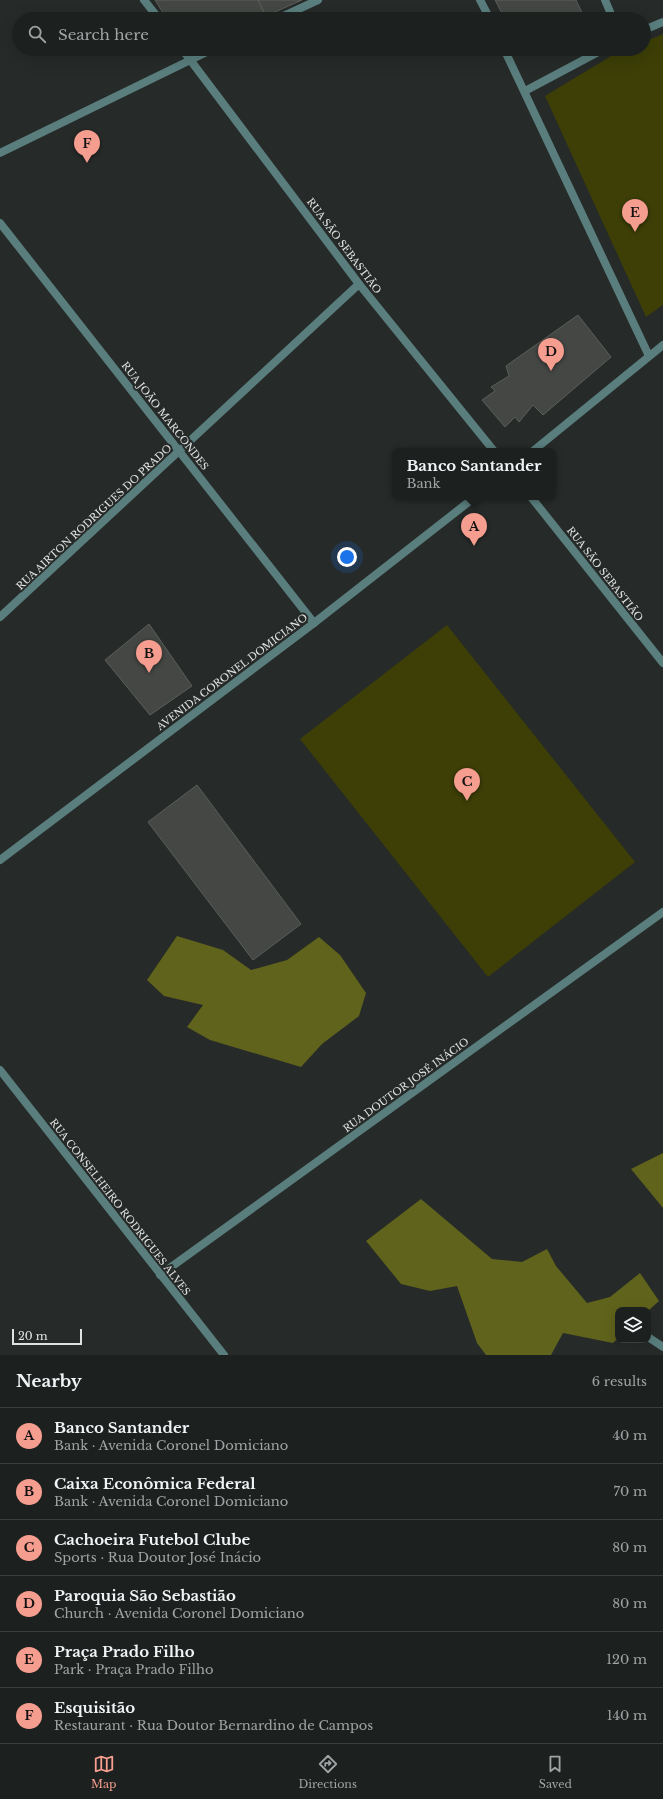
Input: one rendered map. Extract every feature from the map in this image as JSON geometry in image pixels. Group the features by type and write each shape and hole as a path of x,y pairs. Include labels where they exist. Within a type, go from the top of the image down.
{"street":[{"path":"144,0 153,12"},
{"path":"292,12 318,0"},
{"path":"480,0 486,12"},
{"path":"605,0 610,12"},
{"path":"651,27 663,22"},
{"name":"RUA SÃO SEBASTIÃO","path":"187,56 359,284 492,448"},
{"path":"0,153 198,56"},
{"path":"508,56 649,356"},
{"path":"525,91 591,56"},
{"name":"RUA JOÃO MARCONDES","path":"0,223 314,623"},
{"name":"RUA AIRTON RODRIGUES DO PRADO","path":"0,617 180,452 359,284"},
{"path":"537,448 663,345"},
{"name":"AVENIDA CORONEL DOMICIANO","path":"0,860 314,623 471,500"},
{"name":"RUA SÃO SEBASTIÃO","path":"533,500 663,663"},
{"name":"RUA DOUTOR JOSÉ INÁCIO","path":"160,1275 663,912"},
{"name":"RUA CONSELHEIRO RODRIGUES ALVES","path":"0,1070 224,1355"},
{"path":"651,1340 663,1347"}],"shaded area":[{"path":"663,34 663,305 646,317 545,96 611,56 651,56 651,39"},
{"path":"447,625 635,862 488,977 300,739"},
{"path":"177,936 223,950 251,970 287,960 319,937 340,955 366,993 359,1016 322,1044 301,1067 210,1040 187,1027 203,1005 164,996 147,980"},
{"path":"663,1153 663,1208 631,1169"},
{"path":"421,1199 492,1259 522,1262 547,1249 556,1266 587,1303 610,1297 640,1273 659,1301 651,1308 651,1307 615,1307 615,1341 613,1343 563,1333 551,1355 486,1355 477,1343 457,1286 430,1291 401,1284 366,1241"}],"building":[{"path":"155,0 258,0 264,12 163,12"},
{"path":"258,0 302,0 275,12 264,12"},
{"path":"495,0 576,0 582,12 501,12"},
{"path":"578,315 611,357 543,415 533,405 519,422 515,417 505,427 482,400 495,391 491,387 509,376 506,366"},
{"path":"149,624 192,686 150,715 105,660"},
{"path":"197,785 301,924 253,960 148,822"}],"place":[{"name":"Esquisitão","path":"87,163"},
{"name":"Praça Prado Filho","path":"635,232"},
{"name":"Paroquia São Sebastião","path":"551,371"},
{"name":"Banco Santander","path":"474,546"},
{"name":"Caixa Econômica Federal","path":"149,673"},
{"name":"Cachoeira Futebol Clube","path":"467,801"}]}
